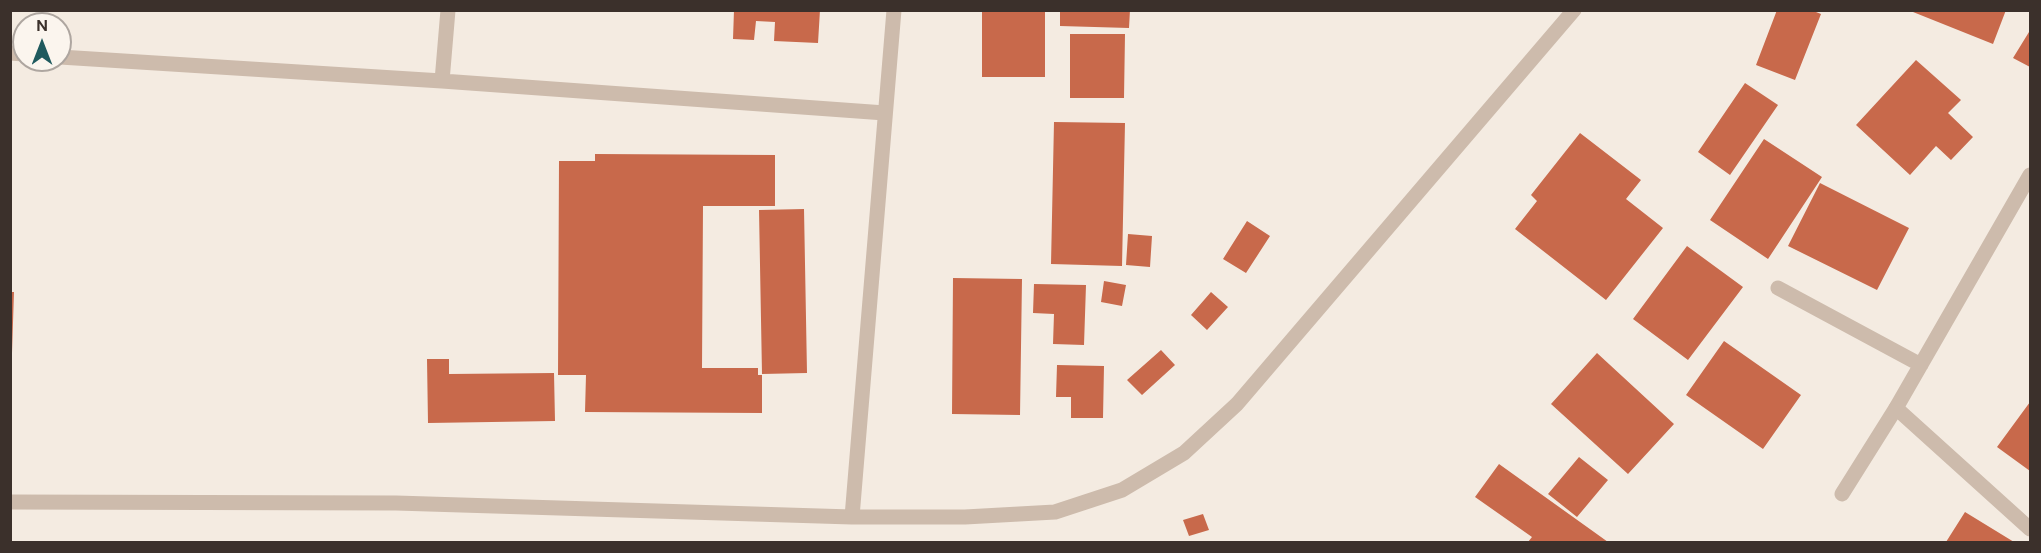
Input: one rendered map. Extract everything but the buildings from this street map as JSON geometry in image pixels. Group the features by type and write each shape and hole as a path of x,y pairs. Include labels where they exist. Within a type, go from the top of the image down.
{"street":[{"path":"442,81 448,10"},
{"path":"852,517 894,10"},
{"path":"10,502 396,502 852,517 965,517 1055,512 1122,490 1184,453 1237,404 1574,10"},
{"path":"72,58 442,81 885,114"},
{"path":"1842,494 1896,408 2030,177"},
{"path":"1779,288 1921,365"},
{"path":"1896,408 2031,529"}]}
